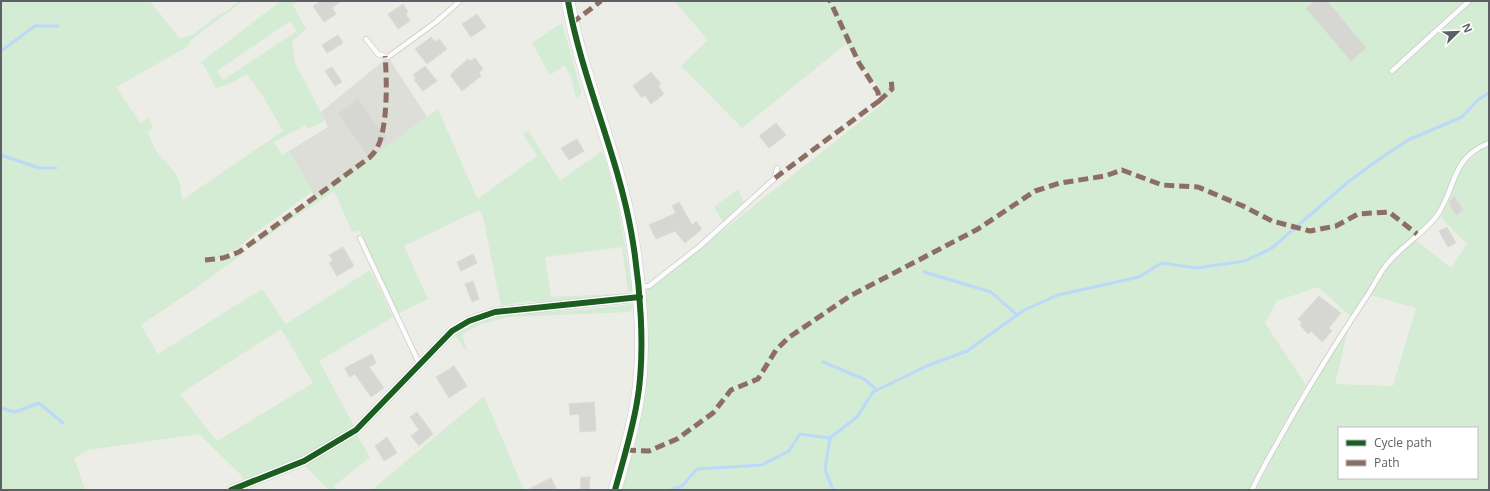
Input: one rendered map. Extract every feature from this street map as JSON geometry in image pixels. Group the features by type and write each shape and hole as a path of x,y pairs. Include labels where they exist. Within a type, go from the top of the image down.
{"street":[{"path":"568,1 573,31 600,119 631,230 639,292 641,363 638,401 615,490"},
{"path":"231,490 304,460 356,430 419,363 452,331 469,321 495,312 639,292"}],"lane":[{"path":"366,39 378,54 388,57 436,22 460,1"},
{"path":"1392,71 1469,1"},
{"path":"1252,490 1306,390 1384,268 1403,247 1437,215 1443,206 1455,173 1462,162 1475,150 1489,143"},
{"path":"639,292 649,286 700,246 775,178 778,168"},
{"path":"360,238 419,363"}],"shaded area":[{"path":"388,57 427,117 315,198 289,151 328,127 321,112"}],"green space":[{"path":"1,1 150,1 180,39 194,34 221,13 227,11 240,1 243,1 191,40 187,47 116,87 140,123 148,118 153,126 148,132 152,143 157,153 177,176 182,200 283,131 264,98 247,74 227,85 216,88 201,62 281,1 298,1 293,5 306,29 292,42 295,63 325,120 308,129 306,125 274,142 282,155 289,151 313,191 250,237 237,249 219,257 217,262 244,253 141,325 158,354 262,289 286,324 370,270 393,317 319,361 354,426 342,435 316,450 246,480 199,434 88,450 74,458 85,490 1,490","holes":["290,21 297,31 223,80 217,71","281,329 313,383 217,441 180,394"]},
{"path":"674,1 1489,1 1489,143 1468,156 1449,187 1437,215 1413,238 1451,268 1467,244 1441,218 1453,185 1462,168 1478,152 1489,145 1489,490 1256,490 1283,435 1349,325 1335,384 1393,386 1416,308 1367,294 1351,317 1318,287 1277,301 1265,323 1306,385 1275,440 1250,490 621,490 645,292 885,102 874,80 846,44 742,128 681,66 708,40"},
{"path":"562,23 581,90 581,95 576,98 572,80 565,65 550,75 532,43"},
{"path":"438,109 476,196 479,198 537,156 523,134 528,130 560,181 602,151 617,202 632,291 628,292 622,247 545,257 551,297 616,294 589,300 544,304 530,301 501,306 483,217 479,210 404,246 428,299 397,314 359,230 352,232 334,191 250,248 256,241 278,224"},
{"path":"738,189 744,202 723,222 714,207"},
{"path":"634,304 630,312 508,317 481,324 462,334 467,352 455,335 484,321 515,314 585,310"},
{"path":"484,396 524,490 372,490 386,478"},
{"path":"356,434 370,457 334,486 337,490 329,490 307,468 305,463"}],"building":[{"path":"321,1 341,1 332,8 336,14 324,22 313,6"},
{"path":"1315,1 1327,1 1366,48 1351,61 1306,8"},
{"path":"403,4 408,12 406,14 410,21 398,29 388,14"},
{"path":"477,14 486,27 471,37 462,24"},
{"path":"338,35 343,43 327,53 322,45"},
{"path":"431,37 435,42 439,39 447,49 427,64 415,49"},
{"path":"475,58 483,69 479,73 481,76 462,91 450,75 468,59 470,61"},
{"path":"425,66 437,81 423,91 414,80 416,78 413,75"},
{"path":"332,67 342,82 335,86 325,71"},
{"path":"651,72 661,84 658,86 664,94 651,104 645,95 642,98 633,86"},
{"path":"358,99 387,139 367,154 338,114"},
{"path":"776,123 786,135 769,148 759,136"},
{"path":"577,139 584,151 569,160 561,148"},
{"path":"1454,196 1463,210 1456,215 1449,203"},
{"path":"679,202 692,225 696,221 702,229 685,243 675,231 656,239 649,225 676,213 672,206"},
{"path":"1447,227 1456,243 1448,247 1439,231"},
{"path":"343,247 354,266 337,276 329,263 333,260 329,255"},
{"path":"473,254 477,263 461,271 457,262"},
{"path":"473,281 479,299 472,302 465,284"},
{"path":"1319,296 1341,313 1329,328 1332,331 1322,342 1311,331 1308,334 1300,325 1302,323 1298,319"},
{"path":"372,354 376,363 369,367 384,388 371,397 355,374 349,377 345,368"},
{"path":"454,366 467,386 449,398 436,377"},
{"path":"594,402 596,431 580,432 579,414 570,415 569,404"},
{"path":"417,412 433,434 419,446 411,436 419,430 410,417"},
{"path":"387,437 397,453 384,461 375,446"},
{"path":"581,477 590,477 589,490 580,490"},
{"path":"551,478 557,490 527,490"}],"waterway":[{"path":"1,51 35,26 58,26"},
{"path":"671,490 682,486 697,469 762,465 789,451 800,434 830,438 857,417 873,392 929,365 967,351 1024,310 1058,295 1139,277 1162,263 1197,268 1245,261 1272,248 1348,182 1378,160 1408,140 1462,117 1479,99 1489,93"},
{"path":"1,155 39,168 56,168"},
{"path":"924,272 991,292 1017,315"},
{"path":"823,362 864,379 877,390"},
{"path":"1,408 15,412 39,403 63,423"},
{"path":"830,438 825,469 833,490"}],"marked path":[{"path":"572,23 601,1"},
{"path":"775,178 879,101 878,92 859,63 830,1"},
{"path":"205,260 223,258 239,252 372,155 381,139 385,116 385,56"},
{"path":"879,101 892,89 891,78"},
{"path":"626,450 649,451 677,439 713,413 731,390 758,379 776,350 788,338 850,296 978,229 1035,191 1060,183 1105,176 1122,170 1162,185 1198,187 1243,206 1272,221 1310,231 1336,226 1358,214 1389,212 1417,234"}],"cycle path":[{"path":"568,1 582,59 625,202 637,272 641,316 640,382 633,424 615,490"},
{"path":"231,490 304,461 356,430 452,331 469,321 495,312 640,297"}]}
